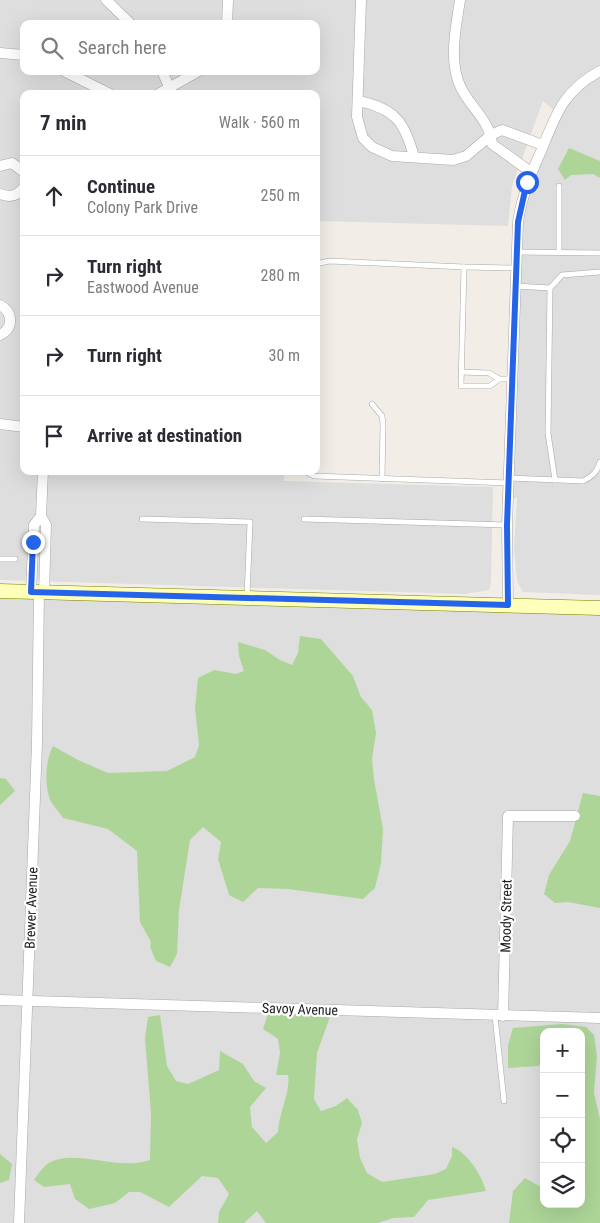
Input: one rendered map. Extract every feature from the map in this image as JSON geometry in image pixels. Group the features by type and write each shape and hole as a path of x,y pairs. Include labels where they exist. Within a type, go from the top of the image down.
{"street":[{"path":"106,0 127,20"},
{"path":"227,20 228,0"},
{"path":"361,0 357,117 363,138 372,147 392,156 453,160 466,156 491,135 502,130 543,145"},
{"path":"460,0 455,38 455,63 460,86 470,104 485,122 491,135 492,144 531,172"},
{"path":"0,53 20,55"},
{"path":"508,605 507,525 516,252 520,204 553,118 567,98 585,81 600,71"},
{"path":"72,75 102,90"},
{"path":"164,75 171,90"},
{"path":"172,90 193,75"},
{"path":"359,102 377,105 403,124 414,157"},
{"path":"0,166 12,163 20,169"},
{"path":"0,194 11,196 20,192"},
{"path":"0,305 9,312 11,322 7,330 0,335"},
{"path":"0,424 20,426"},
{"name":"Brewer Avenue","path":"19,1223 36,751 38,592 34,525 41,516 43,475"},
{"path":"0,591 600,608"},
{"name":"Moody Street","path":"499,1016 508,816 575,816"},
{"name":"Savoy Avenue","path":"0,1000 600,1018"}],"lane":[{"path":"559,186 559,253"},
{"path":"516,252 600,253"},
{"path":"320,263 329,261 516,268"},
{"path":"464,267 461,386 490,386 499,379"},
{"path":"555,480 548,433 550,288 562,275 600,272"},
{"path":"515,286 550,288"},
{"path":"461,372 489,374 499,379 513,379"},
{"path":"372,404 382,416 382,479"},
{"path":"312,475 382,479 583,481 592,476 598,469 600,462"},
{"path":"304,518 507,525"},
{"path":"142,519 250,522 248,598"},
{"path":"0,559 16,559"},
{"path":"499,1016 504,1101"}],"shaded area":[{"path":"0,0 600,0 600,595 523,592 517,581 514,548 517,498 509,498 524,206 560,115 543,101 512,186 508,226 320,221 320,90 20,90 20,475 284,475 284,481 493,487 491,582 489,590 466,594 0,580"},
{"path":"0,591 600,608 600,1223 0,1223"}],"green space":[{"path":"569,148 600,161 600,178 593,174 571,175 565,180 558,169"},
{"path":"300,636 321,639 353,676 361,697 372,710 376,733 372,759 383,829 381,863 375,888 363,899 288,889 258,888 243,902 229,895 218,859 221,842 203,827 190,840 179,910 177,954 170,967 156,961 150,947 151,942 140,922 137,851 108,829 63,818 51,802 47,789 47,766 50,752 53,746 78,760 108,773 167,771 195,757 199,745 195,708 198,678 214,670 236,674 244,671 239,656 238,642 265,650 292,665 298,653"},
{"path":"0,778 6,779 15,791 0,805"},
{"path":"583,793 600,796 600,908 568,902 555,903 544,894 549,875 570,841"},
{"path":"268,1014 331,1014 317,1053 314,1099 321,1111 336,1106 347,1098 358,1110 362,1123 357,1139 360,1158 367,1173 382,1182 435,1174 446,1169 452,1156 452,1147 463,1154 473,1165 486,1191 428,1200 414,1217 393,1218 378,1223 266,1223 257,1211 244,1223 218,1223 219,1212 229,1194 218,1178 202,1176 169,1207 140,1192 129,1192 115,1203 89,1209 75,1199 70,1184 44,1187 34,1180 46,1165 68,1158 123,1163 137,1163 150,1160 151,1113 145,1038 148,1017 160,1015 167,1066 176,1081 188,1084 219,1070 220,1051 243,1064 254,1081 266,1088 250,1107 252,1127 266,1143 278,1132 288,1081 288,1075 276,1075 280,1053 278,1039 263,1029"},
{"path":"562,1024 586,1027 594,1035 597,1056 594,1093 600,1119 600,1223 509,1223 513,1191 525,1178 540,1186 540,1208 585,1208 585,1028 540,1028 539,1066 508,1068 508,1045 513,1028"},
{"path":"0,1154 12,1164 9,1180 0,1183"}],"route":[{"path":"33,542 31,592 508,605 507,525 518,222 520,204 527,182"}]}
